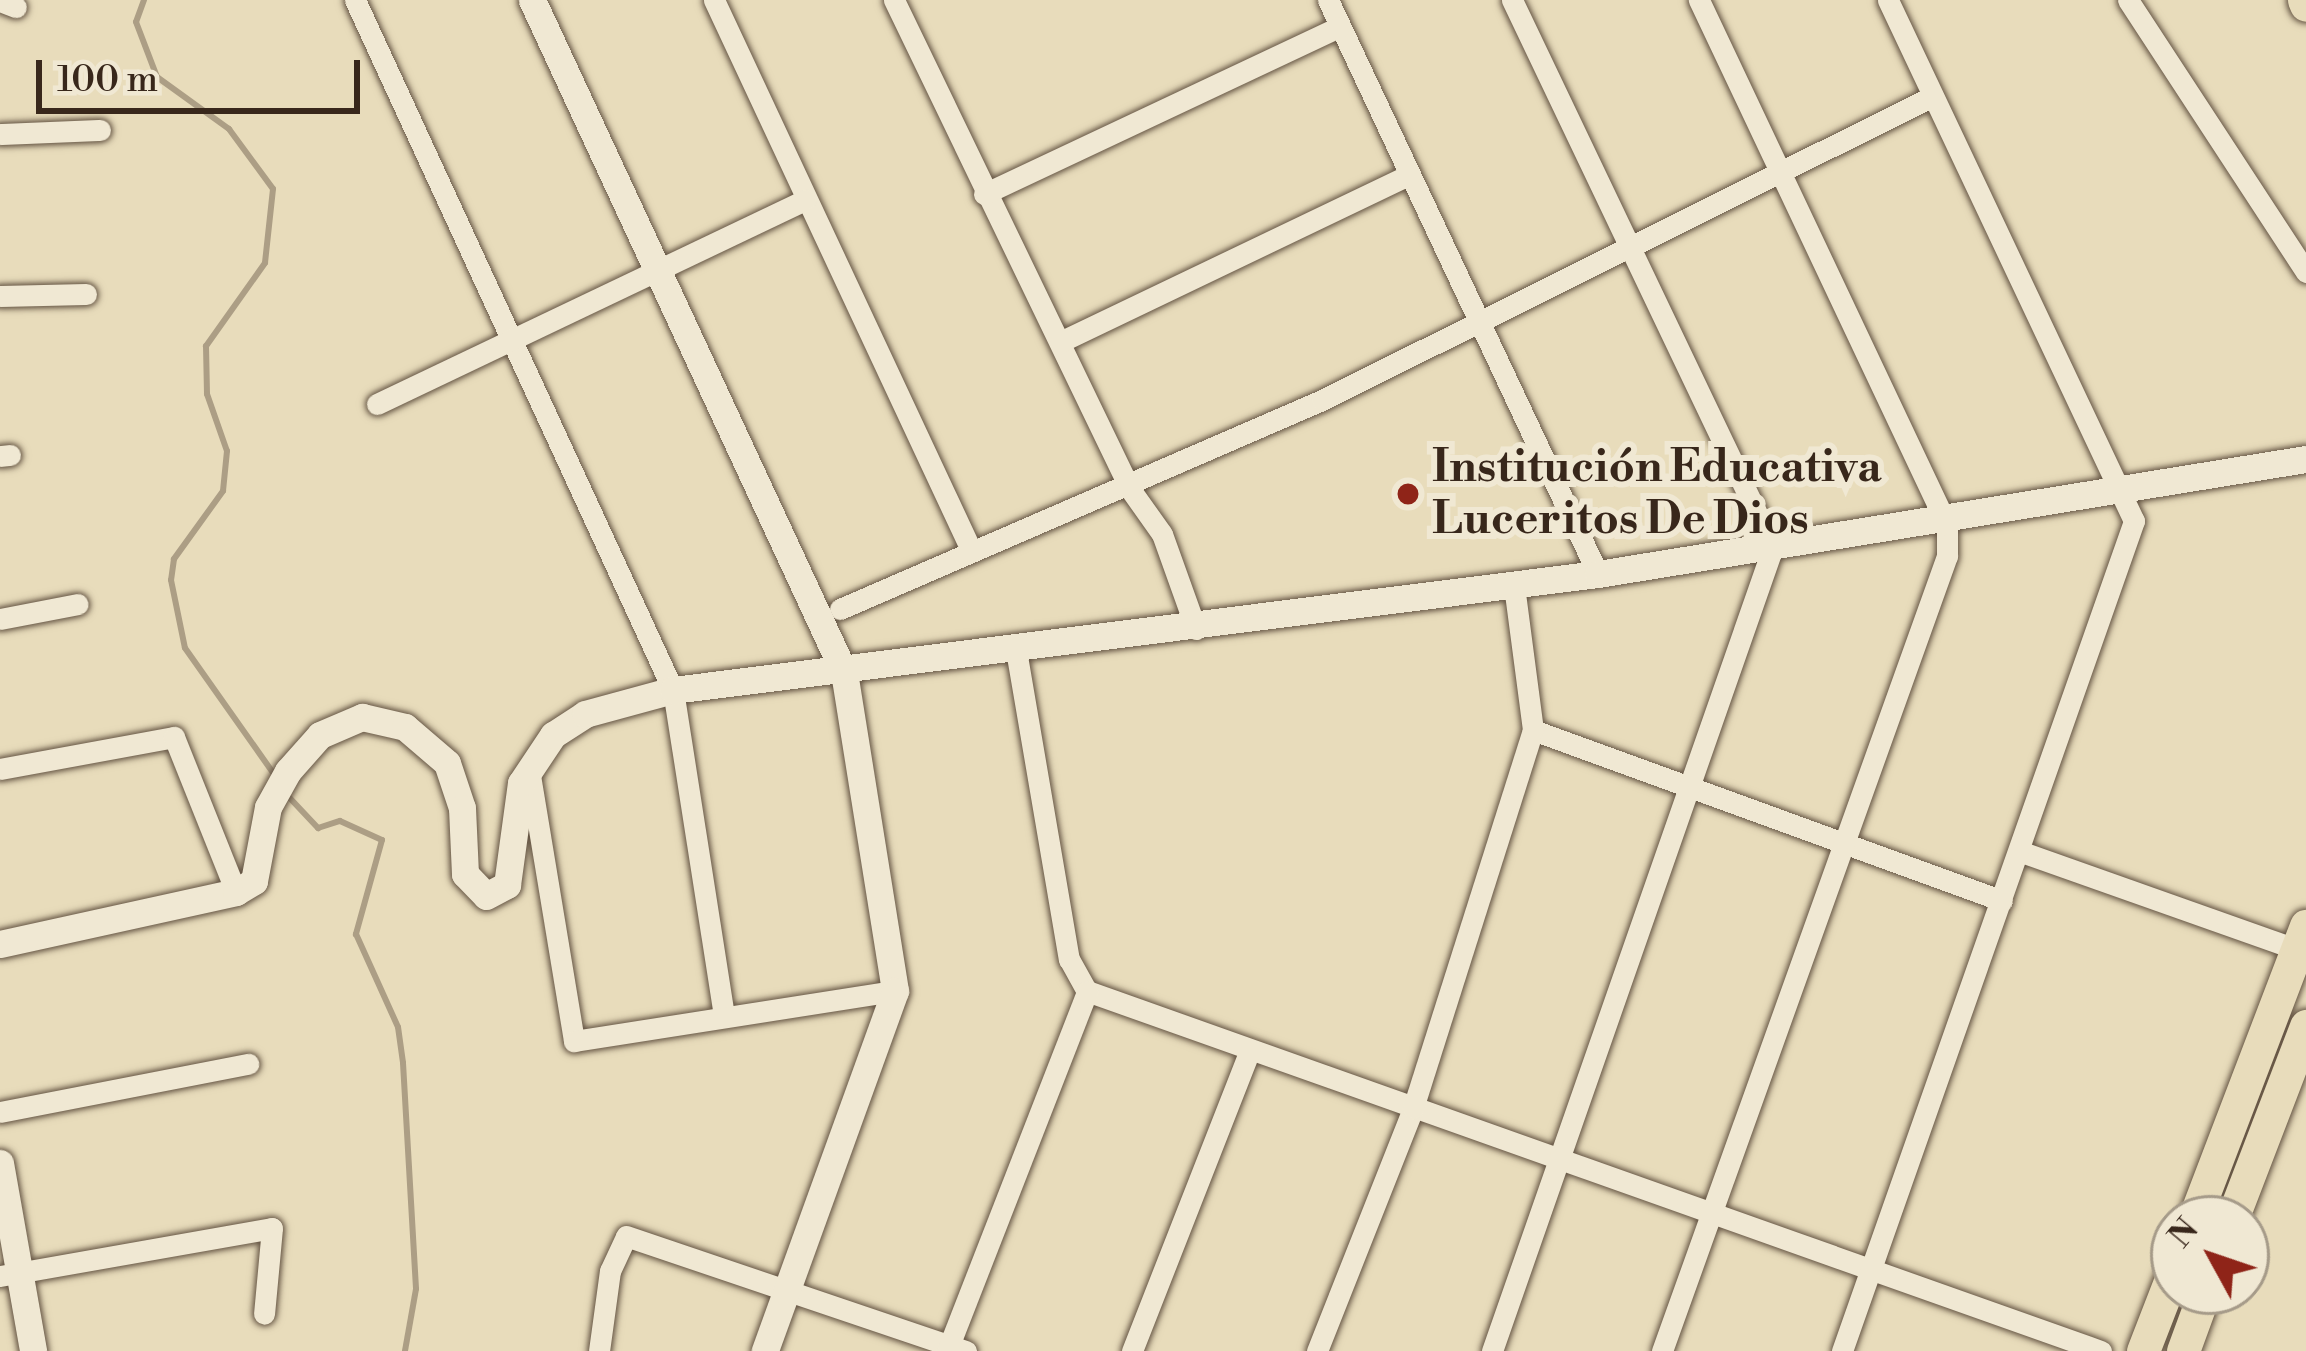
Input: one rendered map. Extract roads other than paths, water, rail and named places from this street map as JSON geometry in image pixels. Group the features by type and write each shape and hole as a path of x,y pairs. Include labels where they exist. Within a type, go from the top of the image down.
{"main road":[{"path":"2203,1195 2302,938"},
{"path":"2241,1195 2306,1026"},
{"path":"2143,1351 2157,1315"},
{"path":"2183,1351 2196,1315"}],"street":[{"path":"355,0 509,345 673,690 724,1016"},
{"path":"532,0 844,671 895,991 765,1351"},
{"path":"714,0 971,550"},
{"path":"894,0 983,194 1130,489 1162,534 1196,629"},
{"path":"1328,0 1598,574"},
{"path":"1492,1351 1773,547 1512,0"},
{"path":"1662,1351 1841,841 1947,556 1947,525 1699,0"},
{"path":"1842,1351 2134,520 2128,494 1888,0"},
{"path":"2128,0 2306,272"},
{"path":"983,194 1339,27"},
{"path":"839,609 971,550 1130,489 1933,96"},
{"path":"0,134 100,130"},
{"path":"1060,342 1411,174"},
{"path":"377,404 661,273 805,200"},
{"path":"0,296 86,294"},
{"path":"0,944 236,892 254,880 278,787 340,723 393,721 441,756 462,808 465,874 486,896 506,885 529,767 569,722 673,690 1196,629 1514,586 1947,525 2306,460"},
{"path":"1317,1351 1413,1108 1533,730 1514,586"},
{"path":"0,619 78,604"},
{"path":"1016,650 1070,958 1087,991 2102,1351"},
{"path":"1533,730 2002,901"},
{"path":"0,769 174,737 236,892"},
{"path":"529,767 574,1041 895,991"},
{"path":"2019,851 2302,938"},
{"path":"599,1351 610,1271 626,1236 788,1285 954,1349 1087,991"},
{"path":"1132,1351 1249,1052"},
{"path":"0,1112 248,1064"},
{"path":"0,1163 9,1275 33,1351"},
{"path":"9,1275 272,1228 264,1314"}],"waterway":[{"path":"144,0 136,22 157,77 229,129 273,189 265,263 206,346 207,394 227,451 223,491 174,559 171,580 185,648 276,777"},
{"path":"286,794 318,828 340,821 382,840 356,934 398,1027 403,1063 416,1289 405,1351"}],"place":[{"name":"Institución Educativa Luceritos De Dios","path":"1408,494"}]}
